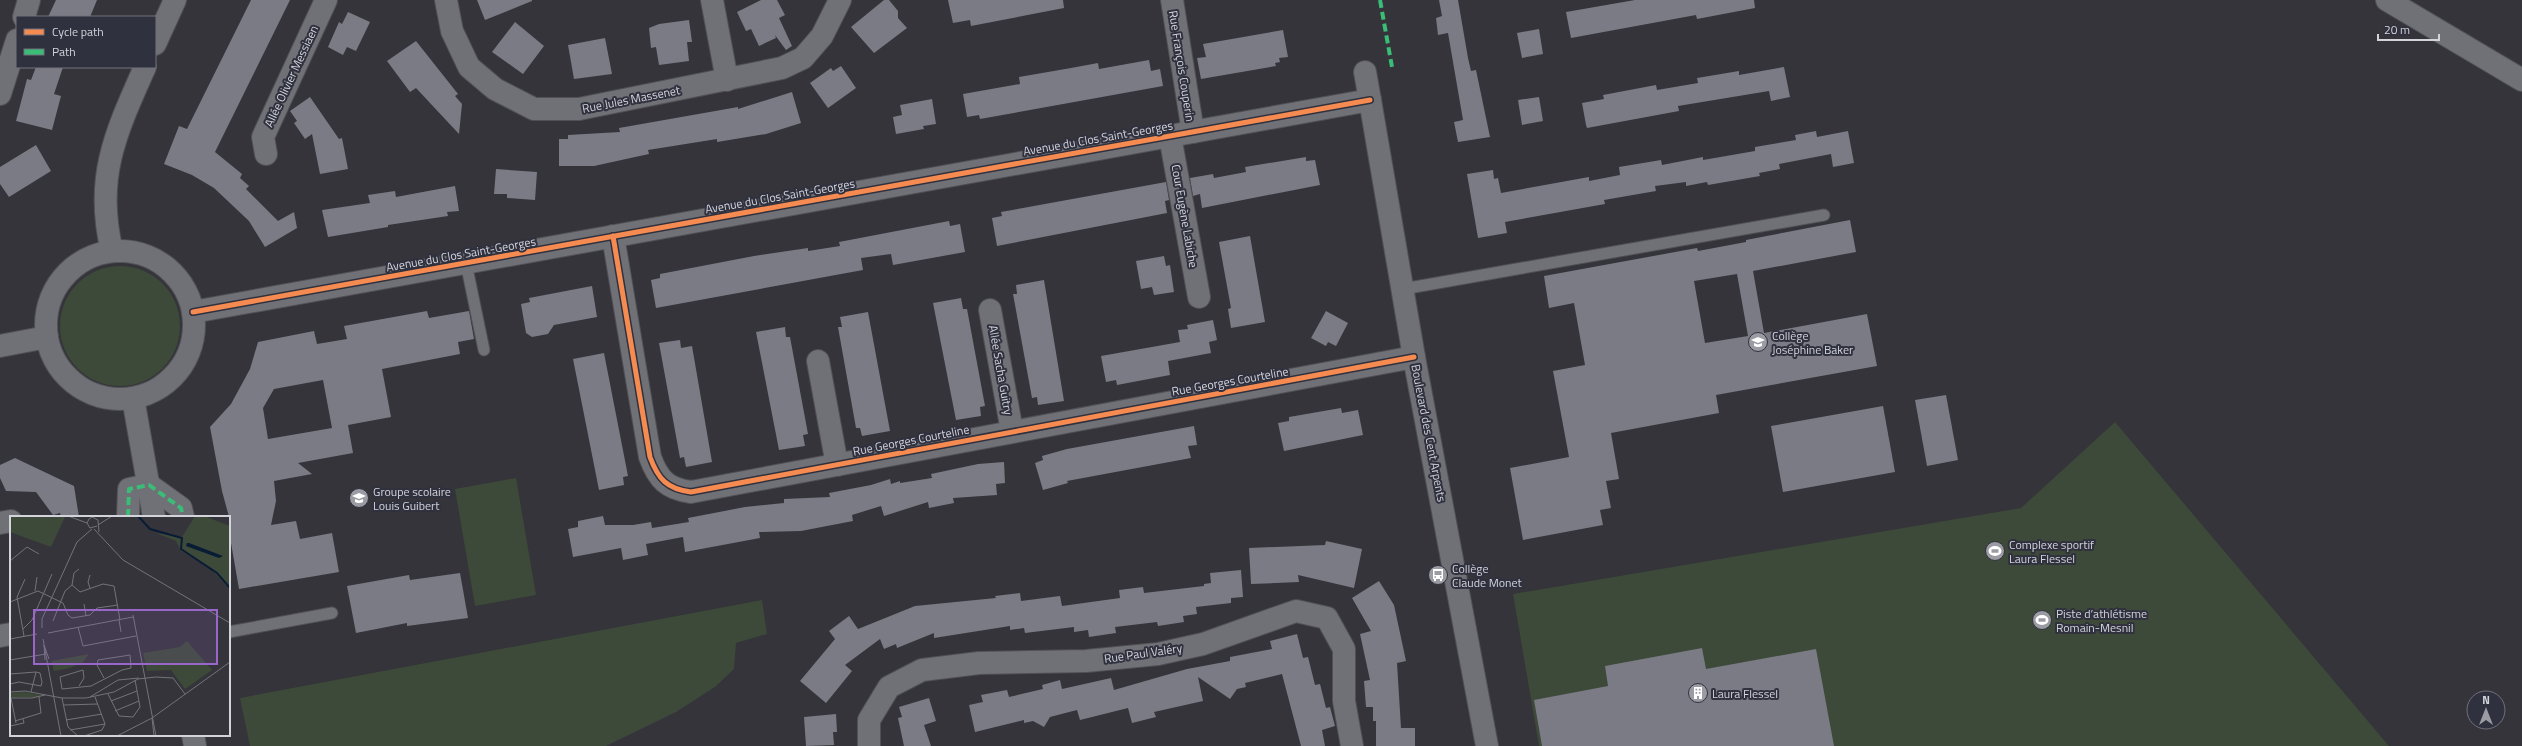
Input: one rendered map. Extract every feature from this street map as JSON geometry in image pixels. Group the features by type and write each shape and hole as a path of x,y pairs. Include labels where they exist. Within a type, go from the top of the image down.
{"street":[{"path":"24,16 30,0"},
{"path":"156,42 174,0"},
{"name":"Allée Olivier Messiaen","path":"266,154 263,137 326,0"},
{"name":"Rue Jules Massenet","path":"446,0 452,31 469,67 495,89 534,109 580,109 782,68 803,58 822,36 840,0"},
{"path":"712,0 727,80"},
{"name":"Rue François Couperin","path":"1172,0 1193,132"},
{"path":"2387,0 2522,80"},
{"path":"0,94 16,43"},
{"path":"112,251 105,223 105,175 117,129 145,68"},
{"name":"Boulevard des Cent Arpents","path":"1365,72 1414,358 1487,746"},
{"name":"Avenue du Clos Saint-Georges","path":"193,312 1370,100"},
{"name":"Cour Eugène Labiche","path":"1170,136 1199,297"},
{"name":"Rue Georges Courteline","path":"613,236 650,458 656,473 667,486 691,492 1012,431 1414,358"},
{"path":"112,251 134,252 155,260 173,273 182,285 193,312 193,335 187,357 173,376 155,390 133,398 113,398 93,394 76,384 62,371 52,355 47,337 47,313 54,290 68,271 88,258 112,251"},
{"name":"Allée Sacha Guitry","path":"990,310 1012,431"},
{"path":"0,346 47,337"},
{"path":"818,361 837,464"},
{"path":"133,398 154,516"},
{"path":"128,516 129,489 149,485 181,508 183,516"},
{"path":"0,523 10,521"},
{"name":"Rue Paul Valéry","path":"869,746 869,720 888,687 922,670 979,663 1086,661 1158,654 1203,644 1296,611 1327,618 1344,649 1344,701 1352,746"},
{"path":"0,636 10,634"},
{"path":"193,736 195,746"}],"lane":[{"path":"1403,289 1824,215"},
{"path":"466,263 484,350"},
{"path":"230,632 332,613"}],"green space":[{"path":"120,266 143,270 163,283 176,303 180,326 176,349 163,369 143,382 120,386 97,382 77,369 64,349 60,326 64,303 77,283 97,270"},
{"name":"Complexe sportif Laura Flessel","path":"2115,422 2389,746 1539,746 1513,594 2021,508"},
{"path":"516,478 536,595 475,606 455,489"},
{"path":"762,600 767,634 736,643 734,669 715,687 676,712 606,746 250,746 240,698"}],"building":[{"path":"56,0 97,0 90,16 48,16"},
{"path":"251,0 290,0 215,152 242,174 240,178 249,186 246,189 278,221 294,212 297,228 265,247 249,221 214,188 192,175 164,164 179,126 187,129"},
{"path":"477,0 532,0 532,1 485,20"},
{"path":"761,0 777,0 785,15 779,18 792,46 786,50 775,35 776,38 759,46 751,29 746,31 737,12"},
{"path":"884,0 889,0 898,11 898,18 907,28 874,53 851,27"},
{"path":"948,0 1063,0 1064,8 971,26 970,20 953,23"},
{"path":"1439,0 1458,0 1471,71 1476,70 1490,137 1458,142 1454,122 1463,120 1448,33 1438,35 1436,18 1442,16"},
{"path":"1635,0 1754,0 1755,8 1697,19 1696,15 1571,38 1566,12"},
{"path":"348,12 370,22 356,51 347,47 343,55 328,47 339,22 342,24"},
{"path":"689,20 692,42 687,42 689,61 659,65 656,47 651,48 649,28 659,24"},
{"path":"515,22 544,46 523,74 492,52"},
{"path":"1539,29 1543,54 1522,58 1517,33"},
{"path":"1283,30 1288,57 1279,58 1280,62 1275,63 1276,66 1201,79 1197,58 1206,57 1203,44"},
{"path":"605,38 612,74 574,79 568,45"},
{"path":"416,41 458,94 455,96 462,104 459,134 416,88 410,92 387,61"},
{"path":"1149,60 1151,71 1160,69 1163,86 980,119 979,115 967,117 963,94 1020,84 1019,77 1098,63 1099,69"},
{"path":"841,66 856,88 828,108 810,83 831,68 833,71"},
{"path":"1784,67 1790,97 1771,101 1769,91 1678,106 1679,111 1587,128 1586,125 1582,103 1604,99 1603,95 1656,85 1657,90 1698,83 1697,78 1739,71 1739,75"},
{"path":"36,68 63,68 54,94 61,96 52,130 16,121 27,79 31,80"},
{"path":"792,92 801,123 766,134 717,142 717,139 648,150 649,154 594,166 559,166 559,139 568,139 568,135 620,132 619,128 738,107 738,109"},
{"path":"310,97 339,139 342,138 348,169 320,174 312,134 305,139 294,123 297,121 290,111"},
{"path":"1539,97 1543,121 1522,125 1518,100"},
{"path":"932,99 936,124 923,126 924,129 896,134 893,117 902,115 900,105"},
{"path":"1816,131 1817,137 1848,131 1854,163 1833,167 1831,154 1779,164 1780,169 1759,173 1760,176 1708,185 1707,182 1686,186 1686,182 1655,186 1656,191 1604,200 1605,204 1505,222 1507,233 1478,238 1467,174 1493,170 1494,179 1498,178 1501,193 1589,177 1589,181 1620,175 1619,167 1661,160 1662,165 1703,157 1703,160 1755,151 1755,147 1796,140 1795,135"},
{"path":"36,145 51,171 9,197 0,184 0,167"},
{"path":"1306,157 1306,161 1315,160 1320,185 1202,208 1200,194 1193,196 1190,178 1213,174 1214,178 1246,172 1245,167"},
{"path":"496,169 537,172 535,200 507,198 507,194 494,194"},
{"path":"1166,182 1169,200 1165,201 1167,213 997,246 992,218 1002,216 1001,212"},
{"path":"455,186 459,211 447,212 448,216 388,225 388,227 328,237 322,210 370,203 368,195 395,191 396,197"},
{"path":"1850,220 1856,252 1753,271 1764,333 1867,314 1877,366 1716,395 1719,413 1611,433 1619,479 1606,481 1611,508 1600,510 1603,525 1523,540 1510,468 1569,457 1553,371 1585,365 1574,303 1549,308 1544,276 1697,248 1698,251 1746,242 1746,240","holes":["1737,274 1748,336 1705,343 1694,281"]},
{"path":"949,221 950,226 960,224 965,252 893,265 891,254 861,258 863,270 656,308 651,280 660,278 660,274 754,256 808,248 808,251 840,246 839,242"},
{"path":"1250,236 1265,322 1231,328 1228,309 1231,308 1219,242"},
{"path":"1164,256 1166,266 1170,265 1174,292 1154,295 1152,287 1141,289 1136,261"},
{"path":"1044,280 1064,401 1038,405 1037,397 1032,398 1013,294 1017,294 1016,285"},
{"path":"592,286 597,317 554,325 548,334 532,337 526,333 521,304 530,302 529,298"},
{"path":"961,298 963,309 967,309 985,406 980,407 981,416 956,420 933,303"},
{"path":"427,311 429,318 469,311 474,339 458,342 460,354 382,369 391,417 348,425 353,453 298,463 312,474 274,481 276,501 271,525 296,521 300,539 332,533 339,572 239,589 231,543 230,516 229,516 222,491 210,427 231,404 250,369 258,342 314,331 317,344 347,339 344,326","holes":["323,380 332,428 268,439 263,408 274,389"]},
{"path":"1326,311 1348,323 1336,346 1328,342 1326,346 1311,338"},
{"path":"868,312 890,431 862,436 860,428 856,428 838,327 842,327 840,317"},
{"path":"1213,320 1217,340 1209,342 1211,353 1168,361 1170,375 1117,385 1116,380 1106,382 1101,356 1180,342 1178,330 1188,329 1187,325"},
{"path":"785,327 786,337 790,337 808,434 803,435 805,446 779,450 756,332"},
{"path":"680,340 681,348 692,346 712,462 686,467 684,457 680,458 659,343"},
{"path":"604,353 628,476 623,477 624,485 599,490 573,359"},
{"path":"1946,395 1958,460 1927,466 1915,400"},
{"path":"1883,406 1895,472 1783,492 1771,426"},
{"path":"1341,408 1342,413 1358,410 1363,435 1284,451 1278,423 1289,421 1289,417"},
{"path":"1194,426 1197,445 1188,446 1191,458 1067,481 1068,483 1043,490 1035,463 1043,460 1042,456 1067,449"},
{"path":"15,458 74,486 79,516 61,516 60,513 53,515 36,492 6,491 0,478 0,465"},
{"path":"1004,462 1005,483 996,484 997,495 953,498 954,503 929,508 928,502 884,516 881,506 852,515 853,521 801,531 759,532 760,538 685,552 683,537 646,544 648,555 623,560 621,548 573,557 568,529 578,527 578,521 603,516 605,525 633,525 651,522 652,528 689,522 688,518 745,507 784,503 784,499 830,497 829,493 871,485 890,479 891,484 900,481 900,483 932,478 931,474 978,464"},
{"path":"1326,541 1362,549 1354,588 1298,575 1299,582 1251,584 1249,548 1325,545"},
{"path":"1241,570 1243,597 1231,598 1231,603 1196,607 1197,614 1183,616 1184,622 1158,626 1157,622 1115,627 1116,633 1089,637 1088,630 1074,632 1074,627 1025,633 1024,628 1010,630 1010,626 934,638 934,633 897,648 896,644 884,649 880,639 845,665 852,671 826,703 800,681 835,639 829,631 849,616 858,629 915,606 996,598 995,596 1020,593 1021,601 1060,596 1062,606 1120,598 1119,590 1143,587 1144,593 1204,586 1204,584 1211,583 1210,573"},
{"path":"460,573 468,618 407,626 407,623 356,633 347,586 409,575 410,580"},
{"path":"1379,581 1394,605 1406,661 1397,663 1401,728 1415,728 1415,746 1376,746 1376,721 1373,721 1373,707 1366,707 1364,681 1370,680 1360,634 1371,631 1352,598"},
{"path":"1297,634 1303,658 1308,657 1315,685 1320,684 1326,708 1330,707 1335,726 1322,730 1325,746 1301,746 1282,674 1245,683 1246,687 1237,689 1230,699 1198,677 1203,701 1154,712 1156,717 1132,723 1128,708 1080,720 1077,710 1050,717 1044,727 1033,721 1024,723 1024,720 975,732 969,705 983,702 981,695 1007,690 1009,697 1043,689 1042,685 1060,680 1062,689 1111,678 1114,690 1187,669 1230,661 1230,657 1272,649 1270,641"},
{"name":"Laura Flessel","path":"1702,648 1706,669 1816,649 1834,746 1542,746 1534,700 1608,686 1605,666"},
{"path":"929,698 936,721 924,725 931,746 904,746 898,718 902,717 899,707"},
{"path":"836,714 837,732 833,732 834,745 806,746 804,717"}],"marked path":[{"path":"1380,0 1392,67"},
{"path":"128,516 129,489 149,485 181,508 183,516"}],"cycle path":[{"path":"193,312 1370,100"},
{"path":"613,236 650,457 656,471 664,482 683,491 691,492 1414,357"}],"place":[{"name":"Collège Joséphine Baker","path":"1758,342"},
{"name":"Groupe scolaire Louis Guibert","path":"359,498"},
{"name":"Complexe sportif Laura Flessel","path":"1995,551"},
{"name":"Collège Claude Monet","path":"1438,575"},
{"name":"Piste d’athlétisme Romain-Mesnil","path":"2042,620"},
{"name":"Laura Flessel","path":"1698,693"}]}
